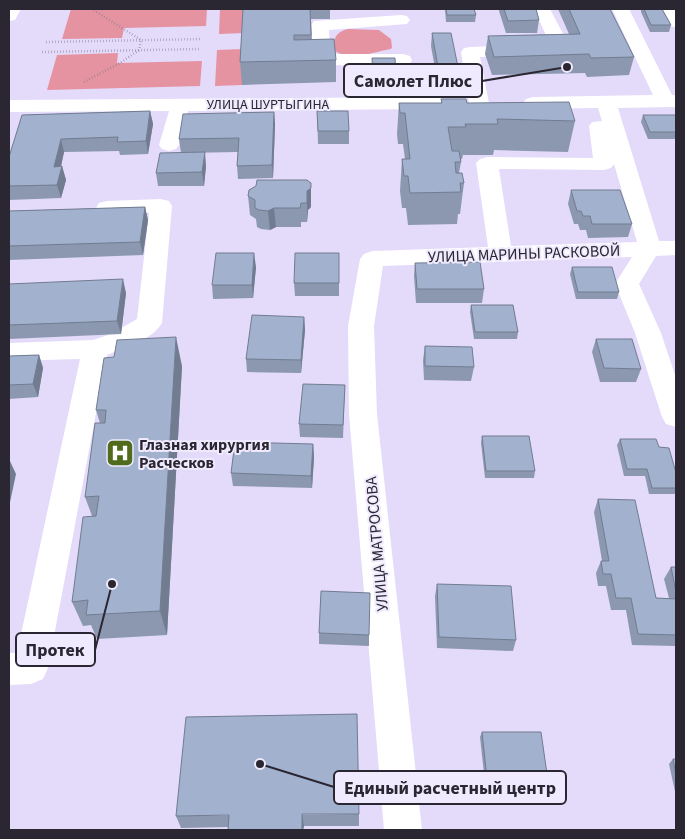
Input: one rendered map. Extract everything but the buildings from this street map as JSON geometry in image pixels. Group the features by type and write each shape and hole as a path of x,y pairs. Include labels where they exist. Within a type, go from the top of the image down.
{"street":[{"path":"9,16 12,9"},
{"path":"482,103 470,52 562,49 542,9"},
{"path":"621,9 670,101"},
{"path":"669,9 676,22"},
{"path":"400,14 406,82 321,59 320,25 400,14"},
{"name":"УЛИЦА ШУРТЫГИНА","path":"9,106 180,105 406,82 482,103 670,101"},
{"path":"599,102 650,248 627,284 648,333 676,417"},
{"path":"500,254 487,163 604,164 598,120 599,102"},
{"path":"170,145 180,105"},
{"path":"9,669 31,668 95,355 149,323 161,206 85,209"},
{"name":"УЛИЦА МАРИНЫ РАСКОВОЙ","path":"372,259 676,248"},
{"name":"УЛИЦА МАТРОСОВА","path":"372,259 361,326 363,414 403,830"},
{"path":"9,352 139,355"}],"path":[{"path":"92,9 141,40"},
{"path":"46,42 201,39"},
{"path":"78,85 120,63 139,50 141,40"},
{"path":"42,52 199,49"}],"shaded area":[{"path":"71,9 207,9 206,26 124,28 122,38 62,39"},
{"path":"220,9 245,9 244,33 219,34"},
{"path":"348,29 379,30 391,39 392,47 391,49 354,56 340,54 334,50 334,42 338,34"},
{"path":"244,49 242,85 215,86 217,50"},
{"path":"118,53 117,63 202,61 200,86 47,90 57,55"}],"place":[{"name":"Самолет Плюс","path":"567,67"},
{"name":"Глазная хирургия Расческов","path":"120,453"},
{"name":"Протек","path":"112,584"},
{"name":"Единый расчетный центр","path":"260,764"}]}
